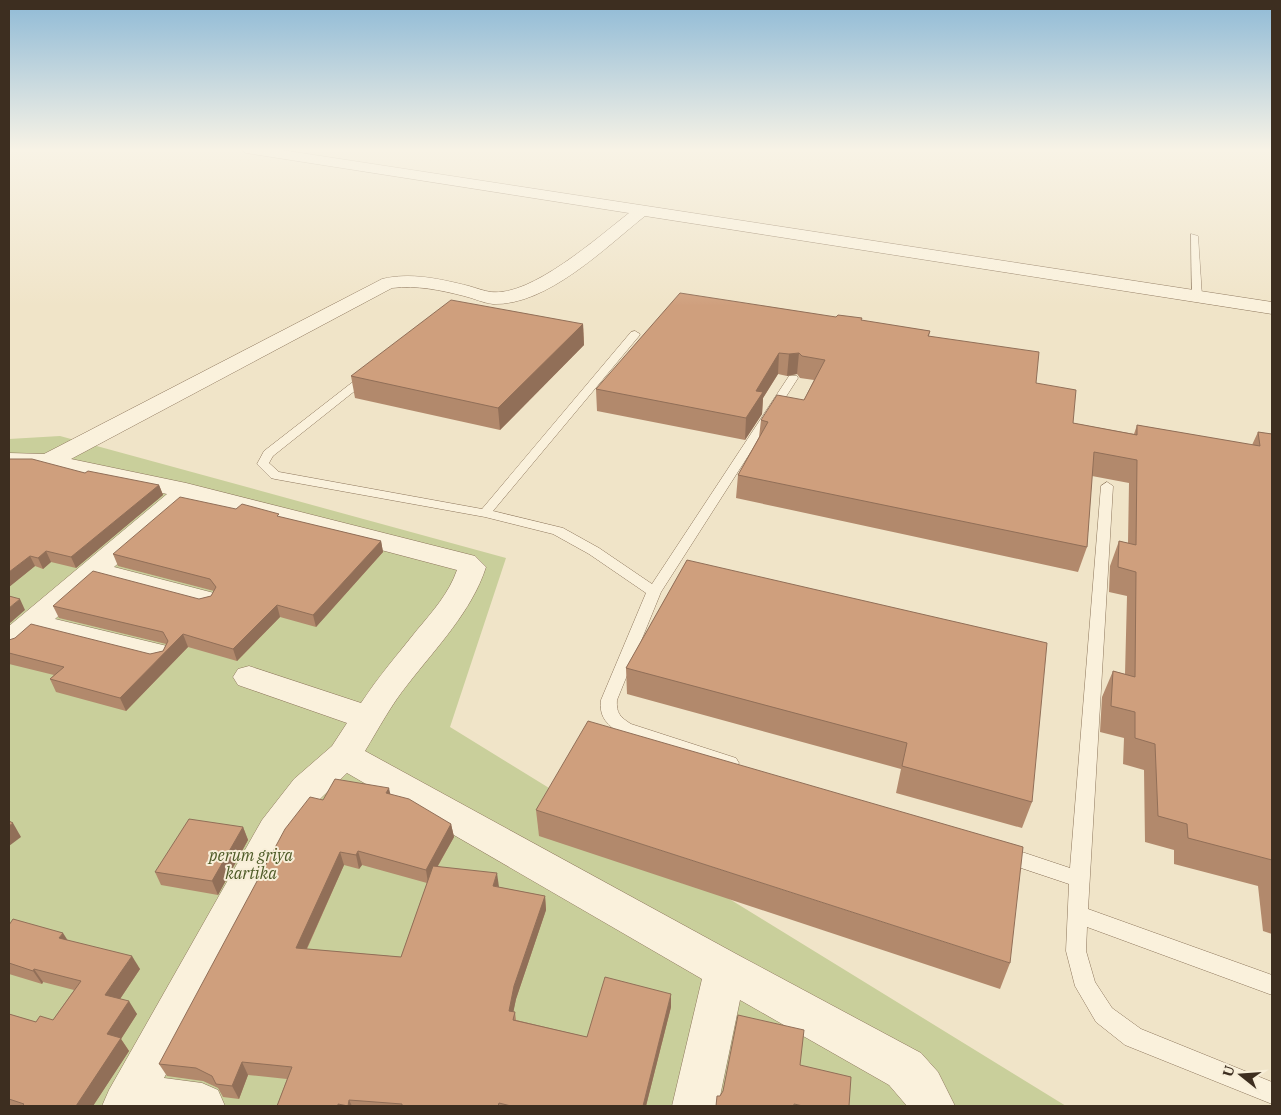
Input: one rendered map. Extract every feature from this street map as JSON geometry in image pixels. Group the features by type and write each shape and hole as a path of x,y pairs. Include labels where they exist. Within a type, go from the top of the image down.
{"street":[{"path":"578,201 1272,308"},
{"path":"48,462 388,283 408,280 418,281 493,298 514,296 537,288 641,211"},
{"path":"9,460 48,462 186,492 456,559 472,567 471,575 446,613 388,687 344,755 307,790 275,831 127,1102 202,1106"},
{"path":"9,642 186,492"},
{"path":"95,571 204,600"},
{"path":"32,623 156,654"},
{"path":"249,677 369,718"},
{"path":"344,755 725,970 905,1069 922,1088 932,1106"},
{"path":"695,1106 725,970"}],"lane":[{"path":"1194,236 1197,296"},
{"path":"485,513 635,334"},
{"path":"375,369 268,454 263,464 275,474 485,513 558,531 594,551 654,592"},
{"path":"748,769 625,728 615,722 608,712 609,700 654,592 793,378"},
{"path":"1106,486 1079,879 1076,951 1086,986 1104,1016 1133,1037 1272,1094"},
{"path":"985,847 1079,879"},
{"path":"1077,914 1272,985"}],"green space":[{"name":"perum griya kartika","path":"60,436 506,558 450,727 1066,1106 9,1106 9,439"}],"building":[{"path":"680,293 836,317 838,315 862,318 861,320 930,331 928,336 1039,352 1036,383 1076,390 1073,423 1137,435 1137,425 1260,446 1258,432 1272,434 1272,860 1188,838 1187,824 1158,816 1155,744 1135,738 1135,712 1111,706 1113,671 1135,677 1136,572 1118,567 1119,541 1136,545 1137,460 1094,452 1087,547 738,475 768,422 761,420 777,395 804,400 825,360 802,356 799,353 779,353 756,391 763,392 746,418 596,389"},
{"path":"451,300 583,324 498,408 351,376"},
{"path":"9,459 32,459 85,473 88,471 159,485 71,557 46,551 38,558 30,556 9,572"},
{"path":"180,497 236,509 242,504 279,514 277,516 381,541 313,615 277,605 233,649 183,634 120,698 50,679 64,667 9,653 9,640 15,638 31,624 150,654 163,651 168,641 163,632 53,606 93,571 199,599 211,596 216,587 210,579 113,554"},
{"path":"687,560 1047,643 1032,802 902,766 907,743 626,668"},
{"path":"9,596 20,599 9,608"},
{"path":"588,721 1023,847 1010,963 536,810"},
{"path":"335,779 389,788 386,793 409,799 451,824 426,870 358,851 356,855 340,852 296,948 401,957 433,866 497,873 493,886 545,896 514,986 509,1011 515,1012 513,1020 587,1037 605,977 671,994 643,1106 511,1106 499,1103 498,1106 402,1106 402,1104 349,1100 348,1106 338,1104 338,1106 277,1106 292,1067 242,1062 232,1086 216,1084 212,1076 196,1068 159,1064 285,829 310,797 323,800"},
{"path":"189,819 243,827 212,881 155,872"},
{"path":"13,919 63,933 59,938 132,956 105,995 129,1001 107,1034 121,1038 76,1106 22,1106 24,1104 9,1099 9,1014 36,1022 40,1016 53,1020 81,981 34,969 33,971 9,963 9,925"},
{"path":"738,1015 804,1030 800,1065 851,1077 849,1106 803,1106 794,1104 794,1106 716,1106 717,1096 720,1096 723,1091"}]}
